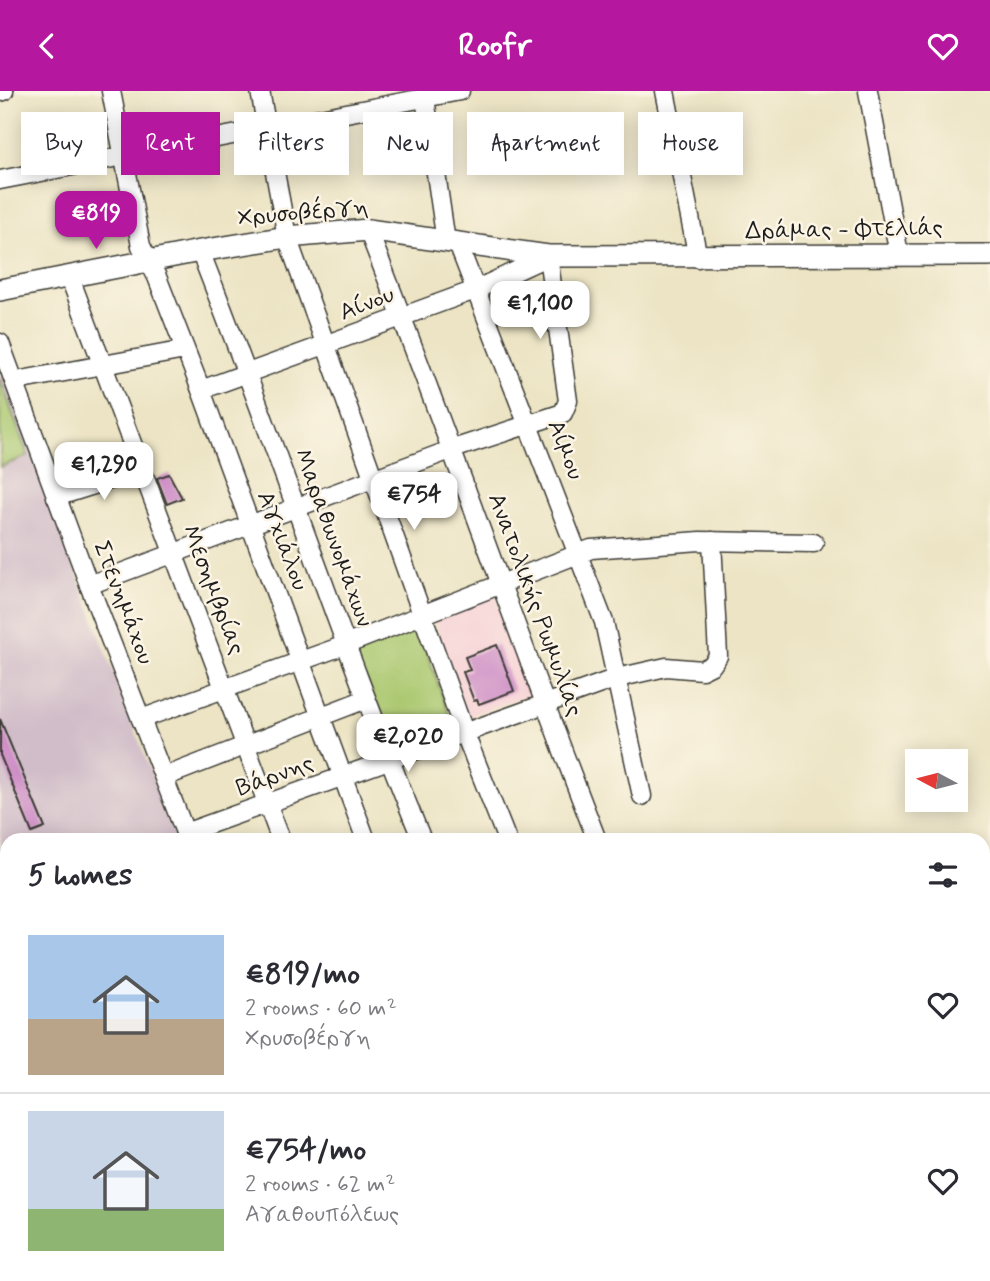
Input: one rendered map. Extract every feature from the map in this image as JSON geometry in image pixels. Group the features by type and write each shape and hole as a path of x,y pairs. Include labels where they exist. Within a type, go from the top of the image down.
{"main road":[{"name":"Χρυσοβέργη","path":"0,291 200,251 288,237 368,230 548,256 698,258"},
{"name":"Δράμας - Φτελιάς","path":"698,258 990,255"}],"street":[{"name":"Αγχιάλου","path":"111,91 121,146"},
{"path":"260,91 264,112"},
{"path":"349,113 460,91"},
{"path":"665,91 698,258"},
{"path":"868,91 899,254"},
{"name":"Αίμου","path":"425,98 452,243 475,290 604,622 642,796"},
{"path":"0,180 121,157"},
{"name":"Αγχιάλου","path":"126,175 138,236 201,390 364,833"},
{"path":"276,175 288,237 465,734 504,833"},
{"name":"Ανατολικής Ρωμυλίας","path":"368,230 453,449 542,703 593,833"},
{"name":"Μαραθωνομάχων","path":"200,251 248,373 345,645 419,833"},
{"path":"89,585 453,449 560,414 568,405 548,256"},
{"name":"Αίνου","path":"201,390 475,290 548,256"},
{"name":"Μεσημβρίας","path":"69,278 105,366 141,470 278,833"},
{"name":"Στενημάχου","path":"0,343 185,833"},
{"path":"16,381 185,350"},
{"path":"56,497 141,470"},
{"path":"141,719 345,645 591,549 712,541 814,543"},
{"name":"Βάρνης","path":"196,833 542,703 617,678 666,667 702,670 712,665 718,656 712,541"},
{"path":"164,777 366,699"}],"shaded area":[{"path":"0,366 173,833 0,833"},
{"path":"494,592 531,694 468,717 432,615"}],"green space":[{"path":"0,378 28,456 0,467"},
{"path":"418,627 455,730 390,754 353,651"}],"building":[{"path":"169,474 182,498 167,504 157,478"},
{"path":"497,645 514,691 479,704 477,700 474,701 463,672 470,670 465,657"},
{"path":"0,719 45,828 32,833 0,755"}]}
